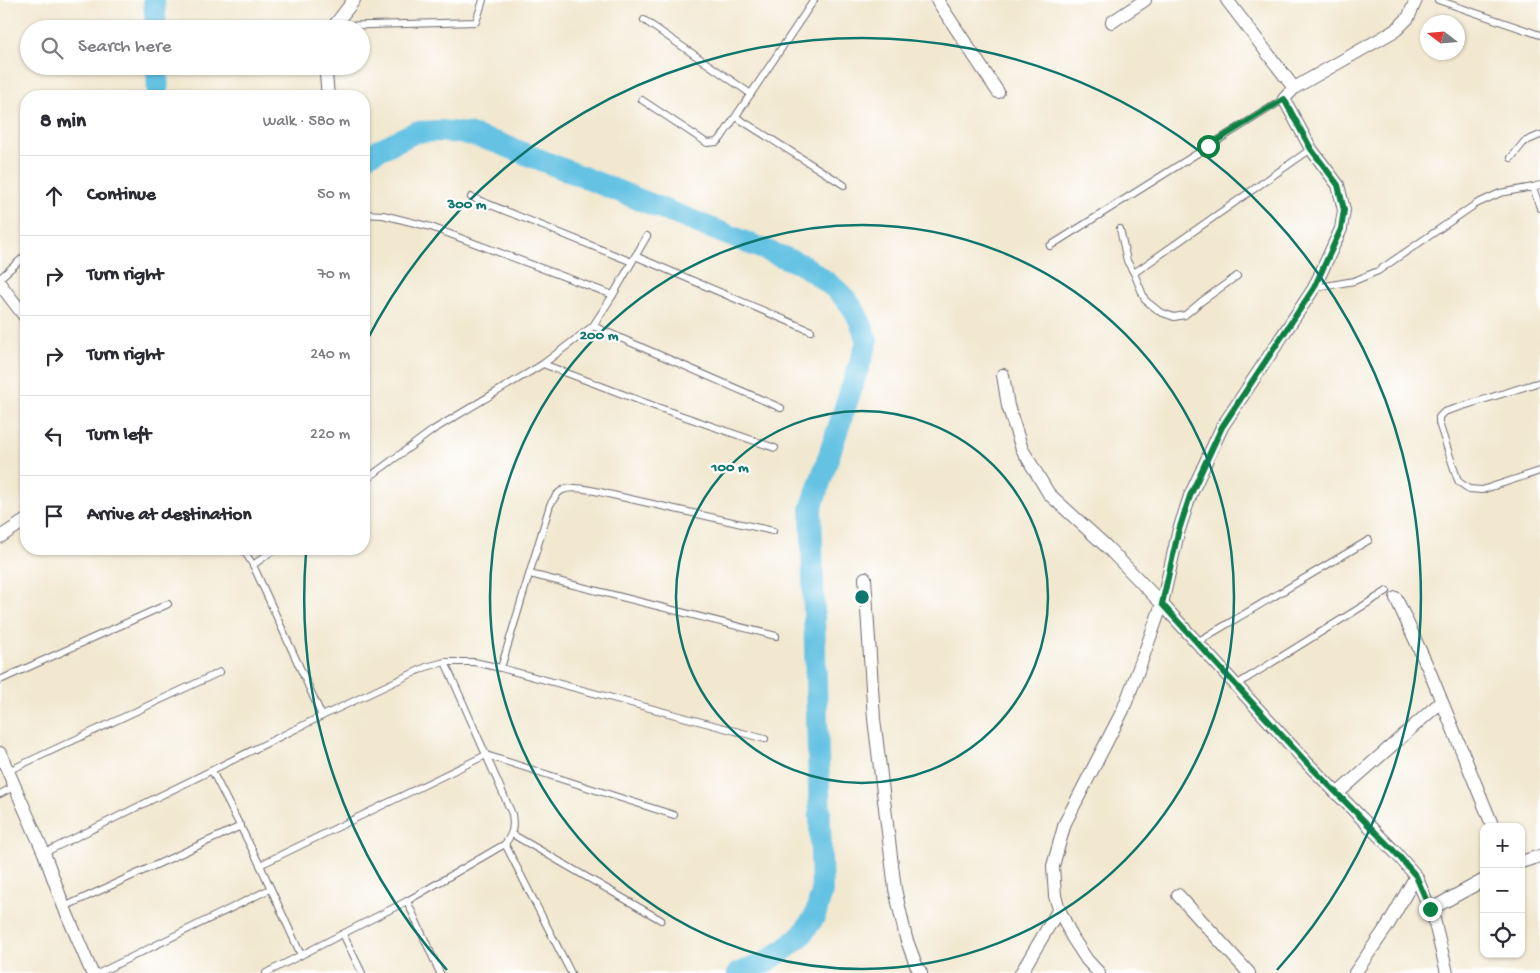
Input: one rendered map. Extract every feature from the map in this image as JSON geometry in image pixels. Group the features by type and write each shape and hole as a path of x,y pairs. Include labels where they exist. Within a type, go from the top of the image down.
{"street":[{"path":"339,20 354,0"},
{"path":"1112,22 1145,0"},
{"path":"1227,0 1294,88"},
{"path":"1099,973 1087,960 1072,937 1055,896 1054,866 1065,823 1123,710 1162,604 1178,533 1190,496 1222,427 1314,288 1341,229 1344,210 1338,185 1311,149 1284,99 1294,88 1396,30 1408,18 1416,0"},
{"path":"943,2 998,92"},
{"path":"326,75 327,90"},
{"path":"0,284 20,310"},
{"path":"1003,375 1008,406 1022,449 1049,494 1107,547 1162,604 1307,763 1396,853 1416,876 1434,920 1447,973"},
{"path":"0,537 20,524"},
{"path":"865,578 874,720 895,889 906,938 920,973"},
{"path":"1392,594 1441,702 1491,823"},
{"path":"1337,794 1441,702"},
{"path":"0,753 44,853 64,908 92,973"},
{"path":"1525,860 1539,854"},
{"path":"1355,973 1388,925 1416,876"},
{"path":"1430,909 1480,882"},
{"path":"1178,895 1249,973"},
{"path":"1021,973 1059,909"}],"lane":[{"path":"370,26 476,22 483,0"},
{"path":"642,100 706,144 717,142 736,117 814,0"},
{"path":"1438,0 1540,35"},
{"path":"644,20 751,94"},
{"path":"1050,246 1284,99"},
{"path":"736,117 844,185"},
{"path":"1510,158 1524,142 1540,135"},
{"path":"1134,273 1311,149"},
{"path":"1314,288 1354,282 1378,271 1476,204 1500,193 1536,186 1540,208"},
{"path":"471,197 633,259 811,331"},
{"path":"370,214 383,215 431,227 613,295"},
{"path":"1120,229 1126,261 1134,273 1146,300 1160,312 1174,317 1185,315 1237,276"},
{"path":"370,477 433,430 543,364 593,326 647,236"},
{"path":"0,278 20,260"},
{"path":"593,326 781,408"},
{"path":"543,364 654,406 775,448"},
{"path":"1540,382 1444,412 1439,417 1439,423 1457,478 1459,482 1469,489 1482,490 1540,471"},
{"path":"501,668 550,504 565,489 580,488 590,490 773,532"},
{"path":"1197,642 1369,540"},
{"path":"247,555 322,716"},
{"path":"253,565 267,555"},
{"path":"530,574 776,636"},
{"path":"1236,685 1392,594"},
{"path":"0,680 168,604"},
{"path":"266,973 407,901 505,844 512,834 514,826 512,814 445,662"},
{"path":"44,853 322,716 426,667 445,662 474,662 501,668 765,739"},
{"path":"8,772 220,672"},
{"path":"260,865 486,755 674,815"},
{"path":"212,771 260,865 301,955"},
{"path":"0,794 15,786"},
{"path":"64,908 241,826"},
{"path":"512,834 661,920"},
{"path":"505,844 572,973"},
{"path":"99,973 270,889"},
{"path":"407,901 440,973"},
{"path":"342,934 362,973"}],"waterway":[{"path":"154,0 155,20"},
{"path":"157,75 158,90"},
{"path":"370,154 416,132 441,131 468,134 498,143 803,265 827,282 849,303 855,311 864,331 867,342 811,509 822,892 815,916 801,936 763,964 738,973"}],"route":[{"path":"1208,146 1284,99 1311,149 1338,185 1344,210 1341,229 1314,288 1222,427 1190,496 1178,533 1162,604 1307,763 1396,853 1416,876 1430,909"}]}
